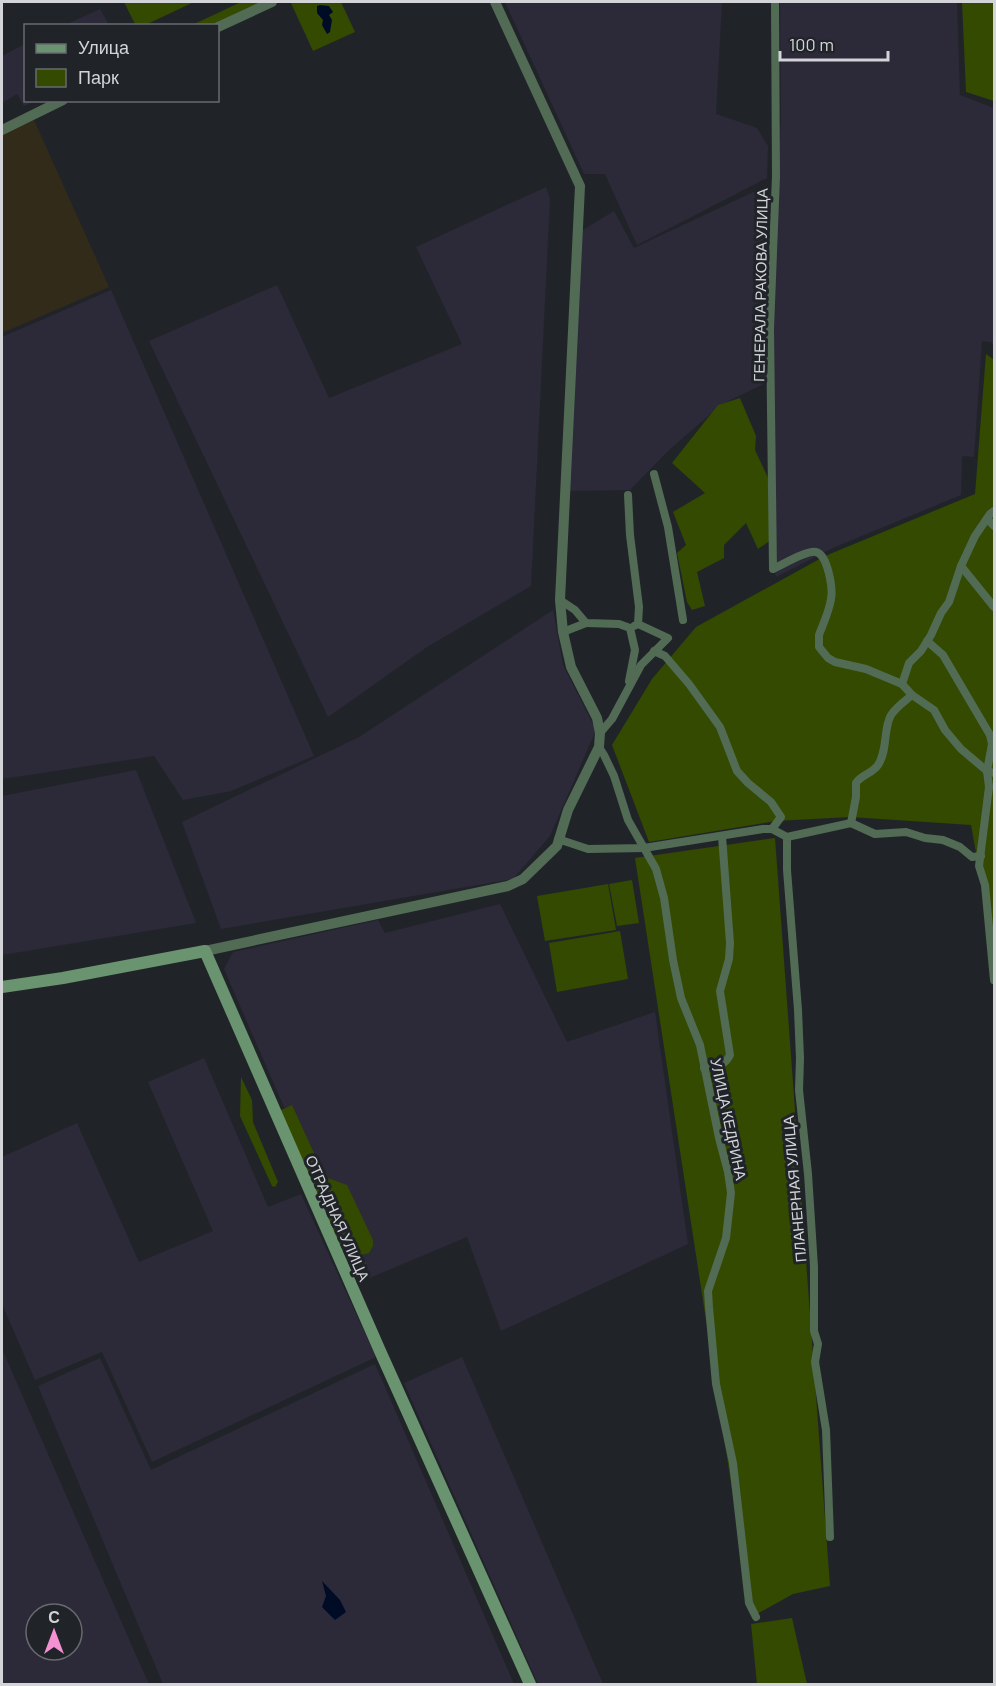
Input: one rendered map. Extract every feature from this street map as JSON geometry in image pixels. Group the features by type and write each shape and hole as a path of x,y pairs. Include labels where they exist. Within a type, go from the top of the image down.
{"main road":[{"path":"2,987 205,951"},
{"name":"ОТРАДНАЯ УЛИЦА","path":"205,951 380,1351 530,1684"}],"street":[{"path":"219,27 272,2"},
{"path":"205,951 508,886 523,879 557,846 568,810 599,747 600,733 597,718 571,667 563,632 560,600 580,186 495,2"},
{"name":"ГЕНЕРАЛА РАКОВА УЛИЦА","path":"775,2 776,167 770,329 772,570 810,553 817,552 822,556 829,573 832,598 819,635 818,641 822,652 835,662 866,669 902,684"},
{"path":"2,130 59,102"},
{"path":"654,474 668,526 683,620"},
{"path":"627,690 635,650 634,626 639,607 630,535 628,495"},
{"path":"991,772 961,749 945,730 934,710 912,695 902,684 909,663 927,641 940,613 949,602 961,566 975,536 994,511"},
{"path":"987,519 994,526"},
{"path":"961,566 994,607"},
{"path":"560,600 575,610 586,623"},
{"path":"563,632 586,623 620,624 642,628 668,638 641,665 612,719 600,733"},
{"path":"927,641 943,655 990,735 992,744 991,772 979,866 985,885 994,980"},
{"path":"654,651 665,656 689,684 720,727 737,771 771,802 781,817 772,830"},
{"path":"851,823 856,783 862,776 878,766 887,741 891,715 912,695"},
{"name":"УЛИЦА КЕДРИНА","path":"599,747 614,776 628,820 656,869 664,898 681,998 700,1045 728,1172 731,1193 726,1238 708,1291 716,1384 733,1463 749,1604 756,1617"},
{"path":"558,839 588,849 644,848 772,830 787,837 851,823 875,834 906,832 943,840 960,847 972,857 981,856"},
{"path":"704,1068 721,1066 730,1055 720,992 729,959 730,944 722,836"},
{"name":"ПЛАНЕРНАЯ УЛИЦА","path":"787,837 786,861 800,1058 799,1090 808,1174 814,1267 813,1331 818,1344 816,1362 826,1430 830,1537"}],"shaded area":[{"path":"505,2 722,2 716,114 757,128 768,146 767,178 637,245 605,174 584,174"},
{"path":"780,2 957,2 960,95 994,108 994,345 991,342 982,341 974,457 962,456 961,495 835,547 776,577 773,562 772,329 781,119"},
{"path":"100,9 108,24 67,24"},
{"path":"24,45 24,102 34,102 24,106 17,94 2,103 2,56"},
{"path":"34,120 109,287 2,333 2,134"},
{"path":"766,186 768,382 722,404 669,450 630,490 568,491 581,231 614,211 634,248"},
{"path":"546,187 550,199 531,586 427,647 328,717 149,341 277,285 329,398 462,344 416,247"},
{"path":"111,290 314,756 231,791 183,800 154,756 2,779 2,337"},
{"path":"553,610 563,665 596,730 550,836 513,879 221,929 182,822 359,737"},
{"path":"136,770 196,923 2,955 2,796"},
{"path":"500,904 567,1042 655,1012 688,1244 501,1331 467,1237 360,1282 224,969 233,952 378,920 385,933"},
{"path":"204,1058 268,1207 301,1194 376,1357 152,1462 102,1352 35,1380 2,1304 2,1157 77,1123 139,1262 213,1231 148,1082"},
{"path":"2,1349 149,1684 2,1684"},
{"path":"462,1357 603,1684 538,1684 404,1383"},
{"path":"100,1358 151,1470 375,1364 514,1684 163,1684 38,1386"}],"green space":[{"path":"124,2 194,2 147,24 135,24"},
{"path":"241,2 260,3 215,24 194,24"},
{"path":"341,2 355,32 313,51 291,3"},
{"path":"962,2 994,2 994,101 966,92"},
{"path":"986,354 994,360 994,953 971,825 850,817 776,821 649,842 612,745 652,679 696,627 825,556 975,494"},
{"path":"740,398 756,436 755,450 770,482 771,540 758,549 746,523 724,545 724,558 697,572 705,606 692,610 687,602 677,553 686,545 673,512 705,493 672,463 718,405"},
{"path":"775,838 830,1586 793,1594 755,1615 749,1600 635,858"},
{"path":"632,880 639,923 617,926 609,884"},
{"path":"608,884 616,930 545,941 537,896"},
{"path":"620,931 628,979 557,992 549,943"},
{"path":"241,1077 252,1100 253,1122 278,1182 275,1187 272,1186 240,1116"},
{"path":"292,1105 325,1177 347,1185 373,1240 369,1253 359,1256 366,1263 366,1266 360,1269 353,1267 347,1253 340,1246 279,1111"},
{"path":"792,1618 807,1684 757,1684 751,1624"}],"water":[{"path":"317,6 329,6 333,12 329,15 332,20 330,32 327,34 322,25 323,20 317,13"},
{"path":"322,1581 340,1600 346,1612 335,1620 322,1607 326,1596"}]}
